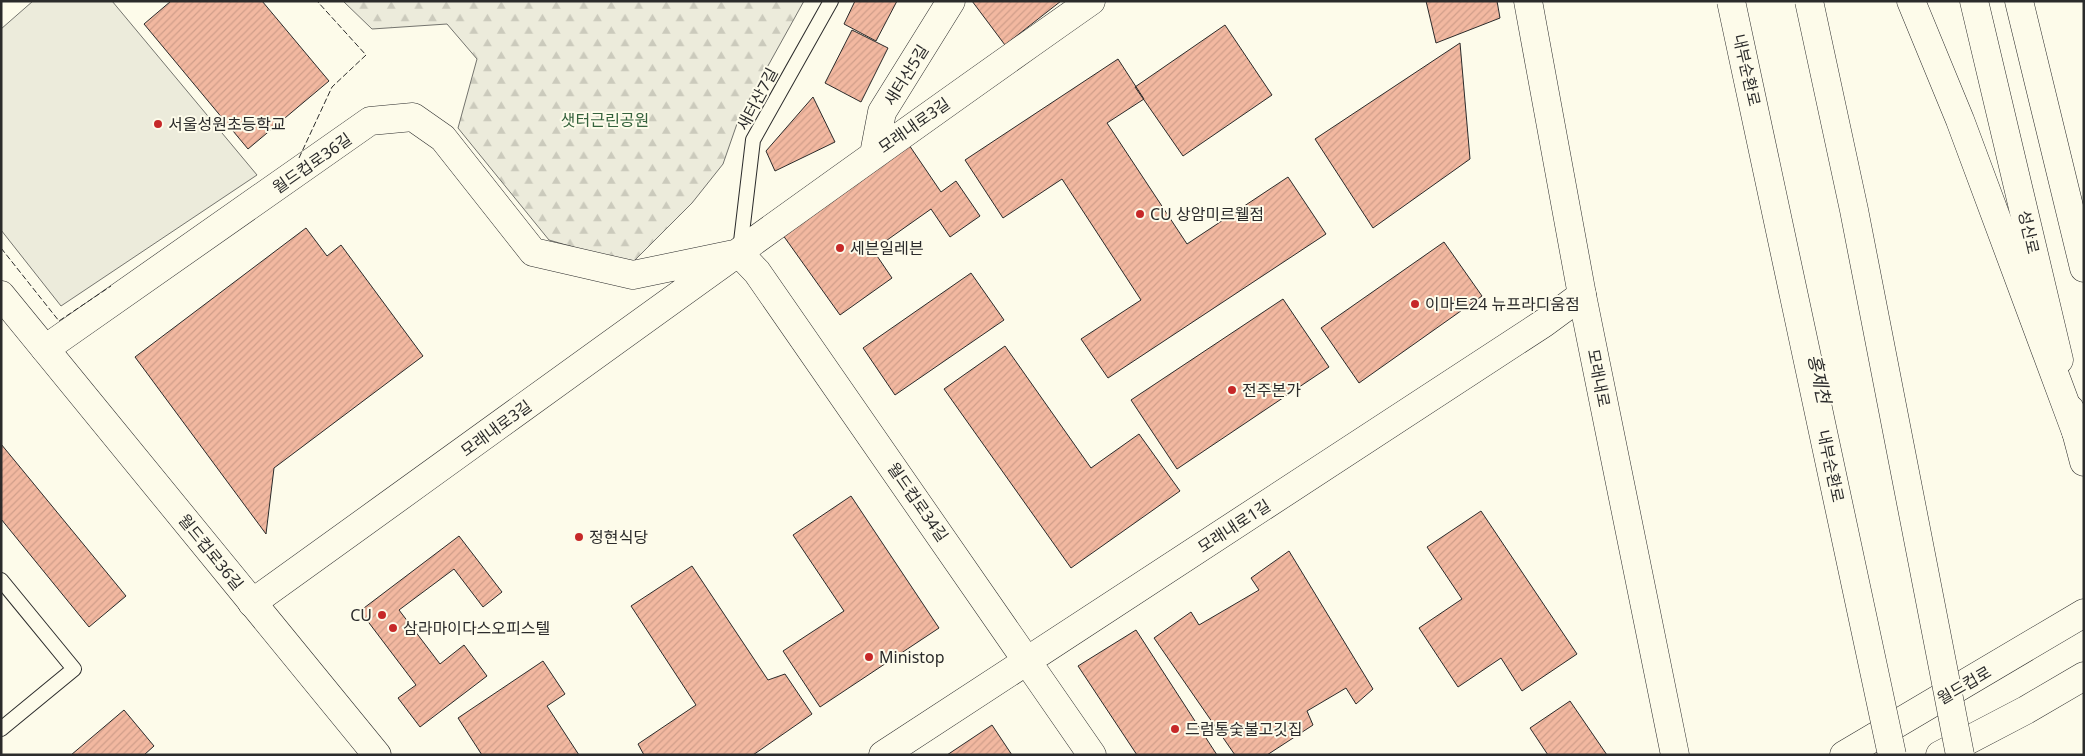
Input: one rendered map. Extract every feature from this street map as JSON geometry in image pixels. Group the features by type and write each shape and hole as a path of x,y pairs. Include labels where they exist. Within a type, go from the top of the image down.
{"main road":[{"name":"새터산5길","path":"874,154 882,112 951,1"},
{"name":"모래내로3길","path":"252,603 874,154 1091,1"},
{"name":"모래내로","path":"1528,1 1582,295 1675,755"},
{"name":"내부순환로","path":"1731,1 1892,755"},
{"path":"1809,1 1854,210 1960,755"},
{"path":"1911,1 1960,120 2076,432"},
{"name":"성산로","path":"1974,1 2084,462"},
{"path":"2019,1 2084,268"},
{"name":"모래내로3길","path":"414,117 443,138 533,252 633,275 739,253"},
{"name":"월드컵로36길","path":"45,349 370,122 414,117"},
{"name":"월드컵로34길","path":"739,253 757,272 1028,660 1092,755"},
{"name":"월드컵로36길","path":"1,295 377,755"},
{"name":"모래내로1길","path":"883,755 1536,329 1582,295"},
{"name":"월드컵로","path":"1844,755 2016,655 2084,613"},
{"path":"1940,755 2026,710 2084,676"}],"lane":[{"name":"새터산7길","path":"739,253 753,140 831,1"},
{"path":"1,580 74,669 1,730"}],"green space":[{"name":"서울성원초등학교","path":"33,1 112,1 257,175 61,306 1,230 1,29"},
{"name":"샛터근린공원","path":"343,1 804,1 739,118 723,164 692,203 631,264 549,240 458,128 477,59 447,24 372,29"}],"pier":[{"path":"1723,1 1813,1 1971,755 1882,755"}],"building":[{"path":"171,1 262,1 329,81 248,149 144,24"},
{"path":"855,1 897,1 876,41 844,24"},
{"path":"972,1 1061,1 1005,45"},
{"path":"1426,1 1497,1 1500,18 1436,43"},
{"path":"1225,25 1272,95 1183,156 1135,87"},
{"path":"852,30 888,48 861,102 825,83"},
{"path":"1460,43 1470,159 1373,228 1315,139"},
{"path":"1118,59 1144,99 1107,123 1187,244 1288,177 1326,234 1108,378 1081,339 1141,300 1062,179 1003,218 965,160"},
{"path":"813,97 835,142 775,171 766,151"},
{"path":"907,142 941,192 956,181 980,216 950,237 931,209 873,250 892,278 840,315 780,231"},
{"path":"306,228 327,256 341,245 423,356 274,468 266,534 135,357"},
{"path":"1444,242 1482,296 1359,383 1321,328"},
{"path":"971,273 1004,320 895,395 863,348"},
{"path":"1283,299 1329,367 1177,469 1131,400"},
{"path":"1005,346 1091,468 1139,434 1180,491 1071,568 944,389"},
{"path":"1,444 126,596 89,627 1,519"},
{"path":"851,496 939,628 820,707 783,651 844,611 793,535"},
{"path":"1481,511 1577,654 1522,691 1501,658 1458,687 1419,628 1462,599 1427,547"},
{"name":"삼라마이다스오피스텔","path":"459,536 502,592 483,607 454,569 399,610 440,664 464,645 487,676 420,727 398,698 416,685 360,611"},
{"path":"1289,551 1373,689 1356,704 1346,688 1307,711 1313,725 1267,755 1235,755 1154,638 1191,612 1199,625 1259,590 1251,578"},
{"path":"692,566 768,680 785,674 812,714 753,755 644,755 638,744 696,705 631,606"},
{"path":"1136,630 1217,755 1137,755 1078,666"},
{"path":"543,661 565,694 547,706 579,755 482,755 458,718"},
{"path":"1570,701 1607,755 1548,755 1530,728"},
{"path":"124,710 154,746 144,755 71,755"},
{"path":"992,725 1012,755 947,755"}],"fence":[{"path":"299,158 332,87 366,55 317,1"},
{"path":"1,248 59,321 111,286"}],"place":[{"name":"서울성원초등학교","path":"158,124"},
{"name":"CU 상암미르웰점","path":"1140,214"},
{"name":"세븐일레븐","path":"840,248"},
{"name":"이마트24 뉴프라디움점","path":"1415,304"},
{"name":"전주본가","path":"1232,390"},
{"name":"정현식당","path":"579,537"},
{"name":"CU","path":"382,615"},
{"name":"삼라마이다스오피스텔","path":"393,628"},
{"name":"Ministop","path":"869,657"},
{"name":"드럼통숯불고깃집","path":"1175,729"}],"water label":[{"name":"홍제천","path":"1819,379"}]}
